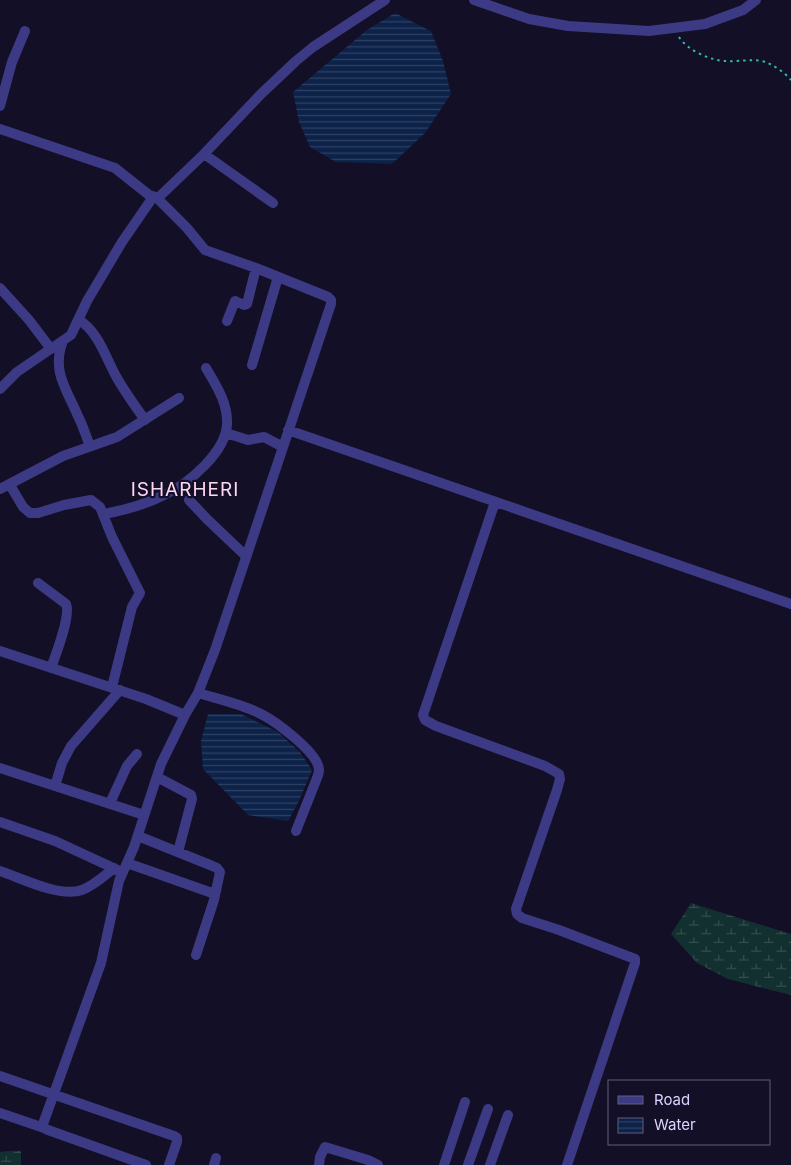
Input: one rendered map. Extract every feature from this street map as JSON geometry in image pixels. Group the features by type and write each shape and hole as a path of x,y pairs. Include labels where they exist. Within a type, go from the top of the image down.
{"street":[{"path":"0,389 17,372 71,335 91,294 122,242 155,197 166,191 296,61 335,32 384,0"},
{"path":"474,0 529,19 568,26 648,31 705,24 743,10 756,0"},
{"path":"0,106 12,62 25,31"},
{"path":"0,129 115,168 155,197 187,228 205,250 256,268 328,297 331,300 215,650 198,693 170,745 157,777 138,836 121,868 101,963 44,1128"},
{"path":"204,154 273,203"},
{"path":"227,321 234,301 244,306 247,304 256,268"},
{"path":"252,365 278,277"},
{"path":"0,288 29,320 50,349"},
{"path":"79,320 93,333 122,386 145,420"},
{"path":"63,341 59,352 60,372 64,387 79,417 90,446"},
{"path":"104,514 127,510 168,494 203,467 216,452 226,433 226,410 221,394 206,368"},
{"path":"0,490 63,456 90,446 102,444 117,437 179,398"},
{"path":"288,430 791,604"},
{"path":"226,433 248,440 264,437 283,447"},
{"path":"10,485 23,507 30,513 38,514 64,505 91,500 100,507 112,537 140,593 132,607 116,689 71,746 62,763 54,786"},
{"path":"189,500 246,556"},
{"path":"495,502 423,715 425,720 436,726 545,766 559,774 557,790 524,883 516,909 517,914 522,918 635,959 567,1165"},
{"path":"38,583 66,604 67,607 66,619 51,668"},
{"path":"0,651 116,689 185,715"},
{"path":"198,693 260,713 284,728 305,748 318,764 317,778 296,831"},
{"path":"110,804 127,766 137,754"},
{"path":"0,768 144,816"},
{"path":"157,777 191,795 192,799 178,852"},
{"path":"0,822 56,841 121,868 215,894"},
{"path":"138,836 217,868 220,872 196,955"},
{"path":"0,871 61,891 74,892 121,868"},
{"path":"0,1076 174,1136 177,1138 177,1142 169,1165"},
{"path":"444,1165 465,1102"},
{"path":"468,1165 488,1109"},
{"path":"0,1113 146,1165"},
{"path":"490,1165 508,1115"},
{"path":"318,1165 323,1149 327,1147 378,1165"}],"path":[{"path":"674,28 680,40 686,46 711,58 720,61 764,62 791,80"}],"green space":[{"path":"691,903 791,934 791,995 728,979 697,963 671,934"},
{"path":"21,1151 21,1165 0,1165 0,1152"}],"water":[{"path":"395,13 431,31 443,61 451,94 425,133 392,164 336,162 310,147 299,122 293,92 367,30"},
{"path":"208,714 241,714 278,732 300,752 312,770 288,821 248,815 203,769 201,741"}],"district":[{"name":"ISHARHERI","path":"185,489"}]}
